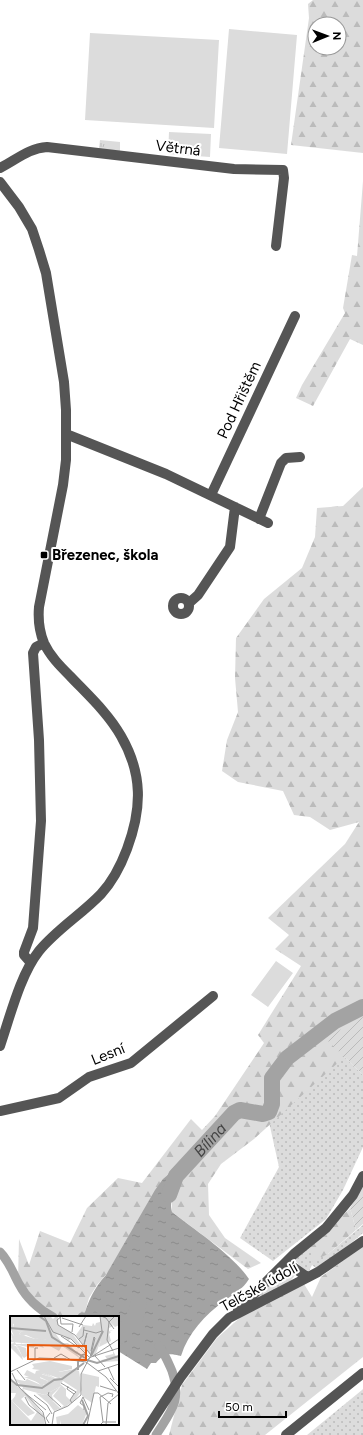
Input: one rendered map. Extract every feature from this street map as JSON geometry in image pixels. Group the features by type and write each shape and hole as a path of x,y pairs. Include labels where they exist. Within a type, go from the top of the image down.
{"street":[{"name":"Větrná","path":"0,168 30,150 38,147 47,147 234,170 283,170 284,178 276,246"},
{"path":"0,182 19,207 32,229 46,273 64,382 66,460 63,485 39,607 39,625 44,642 53,657 106,714 121,736 135,768 139,799 137,818 130,841 120,865 110,883 94,901 52,937 38,952 23,979 0,1046"},
{"name":"Pod Hřištěm","path":"211,496 295,316"},
{"path":"66,434 166,474 264,521 281,463 286,458 300,457"},
{"path":"189,603 198,595 230,547 235,507"},
{"path":"31,963 24,955 24,952 33,928 41,821 39,740 33,653 36,647 44,642"},
{"name":"Lesní","path":"0,1111 59,1098 89,1077 131,1063 213,996"},
{"path":"229,1318 294,1254 326,1228 353,1195 363,1176"},
{"name":"Telčské údolí","path":"143,1435 180,1378 213,1334 229,1318 318,1272 363,1241"},
{"path":"286,1262 307,1277"},
{"path":"286,1435 363,1373"}],"green space":[{"path":"313,0 363,0 363,153 291,145 307,32 307,56 347,56 347,16 309,16 308,4"},
{"path":"229,29 297,35 287,154 219,148"},
{"path":"90,33 219,40 214,128 85,120"},
{"path":"169,132 211,134 210,157 168,154"},
{"path":"100,140 120,142 120,151 99,149"},
{"path":"363,181 363,345 350,339 313,406 296,398 302,385 345,313 343,308 352,255 357,256"},
{"path":"363,487 363,1040 254,1139 221,1164 208,1184 209,1215 225,1238 261,1263 248,1269 172,1212 172,1198 97,1285 89,1298 84,1315 54,1315 40,1307 31,1299 18,1280 19,1239 29,1265 40,1231 70,1243 87,1208 118,1178 142,1183 191,1119 202,1130 215,1116 264,1043 258,1035 301,966 275,949 289,935 268,918 345,844 359,822 330,830 310,817 294,815 283,791 238,782 222,771 227,740 238,712 235,678 236,638 264,599 302,568 315,537 317,508 343,506"},
{"path":"276,961 293,973 268,1007 251,995"},
{"path":"363,1017 363,1075 327,1040 340,1030"},
{"path":"327,1040 363,1075 363,1147 343,1190 326,1219 273,1261 240,1238 279,1167 269,1122"},
{"path":"363,1187 363,1224 356,1230 350,1208"},
{"path":"350,1208 356,1230 328,1254 311,1262 311,1244 332,1227"},
{"path":"363,1225 363,1233 317,1269 312,1265 308,1273 294,1260 311,1244 328,1254"},
{"path":"363,1246 363,1357 265,1435 169,1435 182,1385 217,1338 243,1315 304,1284 312,1297 321,1277"},
{"path":"281,1274 295,1275 290,1282 251,1304"},
{"path":"363,1389 363,1435 307,1435 362,1390"}],"water":[{"path":"169,1174 176,1176 181,1181 178,1190 172,1199 172,1212 223,1252 242,1270 249,1279 241,1289 217,1306 204,1318 188,1340 181,1356 170,1354 164,1356 156,1363 151,1363 147,1369 119,1352 119,1346 135,1325 130,1320 119,1330 119,1316 84,1315 93,1294 106,1275 155,1190 163,1179"}],"waterway":[{"name":"Bílina","path":"169,1195 176,1176 234,1113 240,1110 263,1114 269,1112 272,1104 272,1078 287,1058 335,1021 363,1007"},
{"path":"0,1252 29,1299 42,1311 51,1316"},
{"name":"Bílina","path":"119,1336 135,1318 139,1302"},
{"path":"156,1435 170,1412 176,1390 172,1371 159,1346"}],"place":[{"name":"Březenec, škola","path":"44,555"}]}
